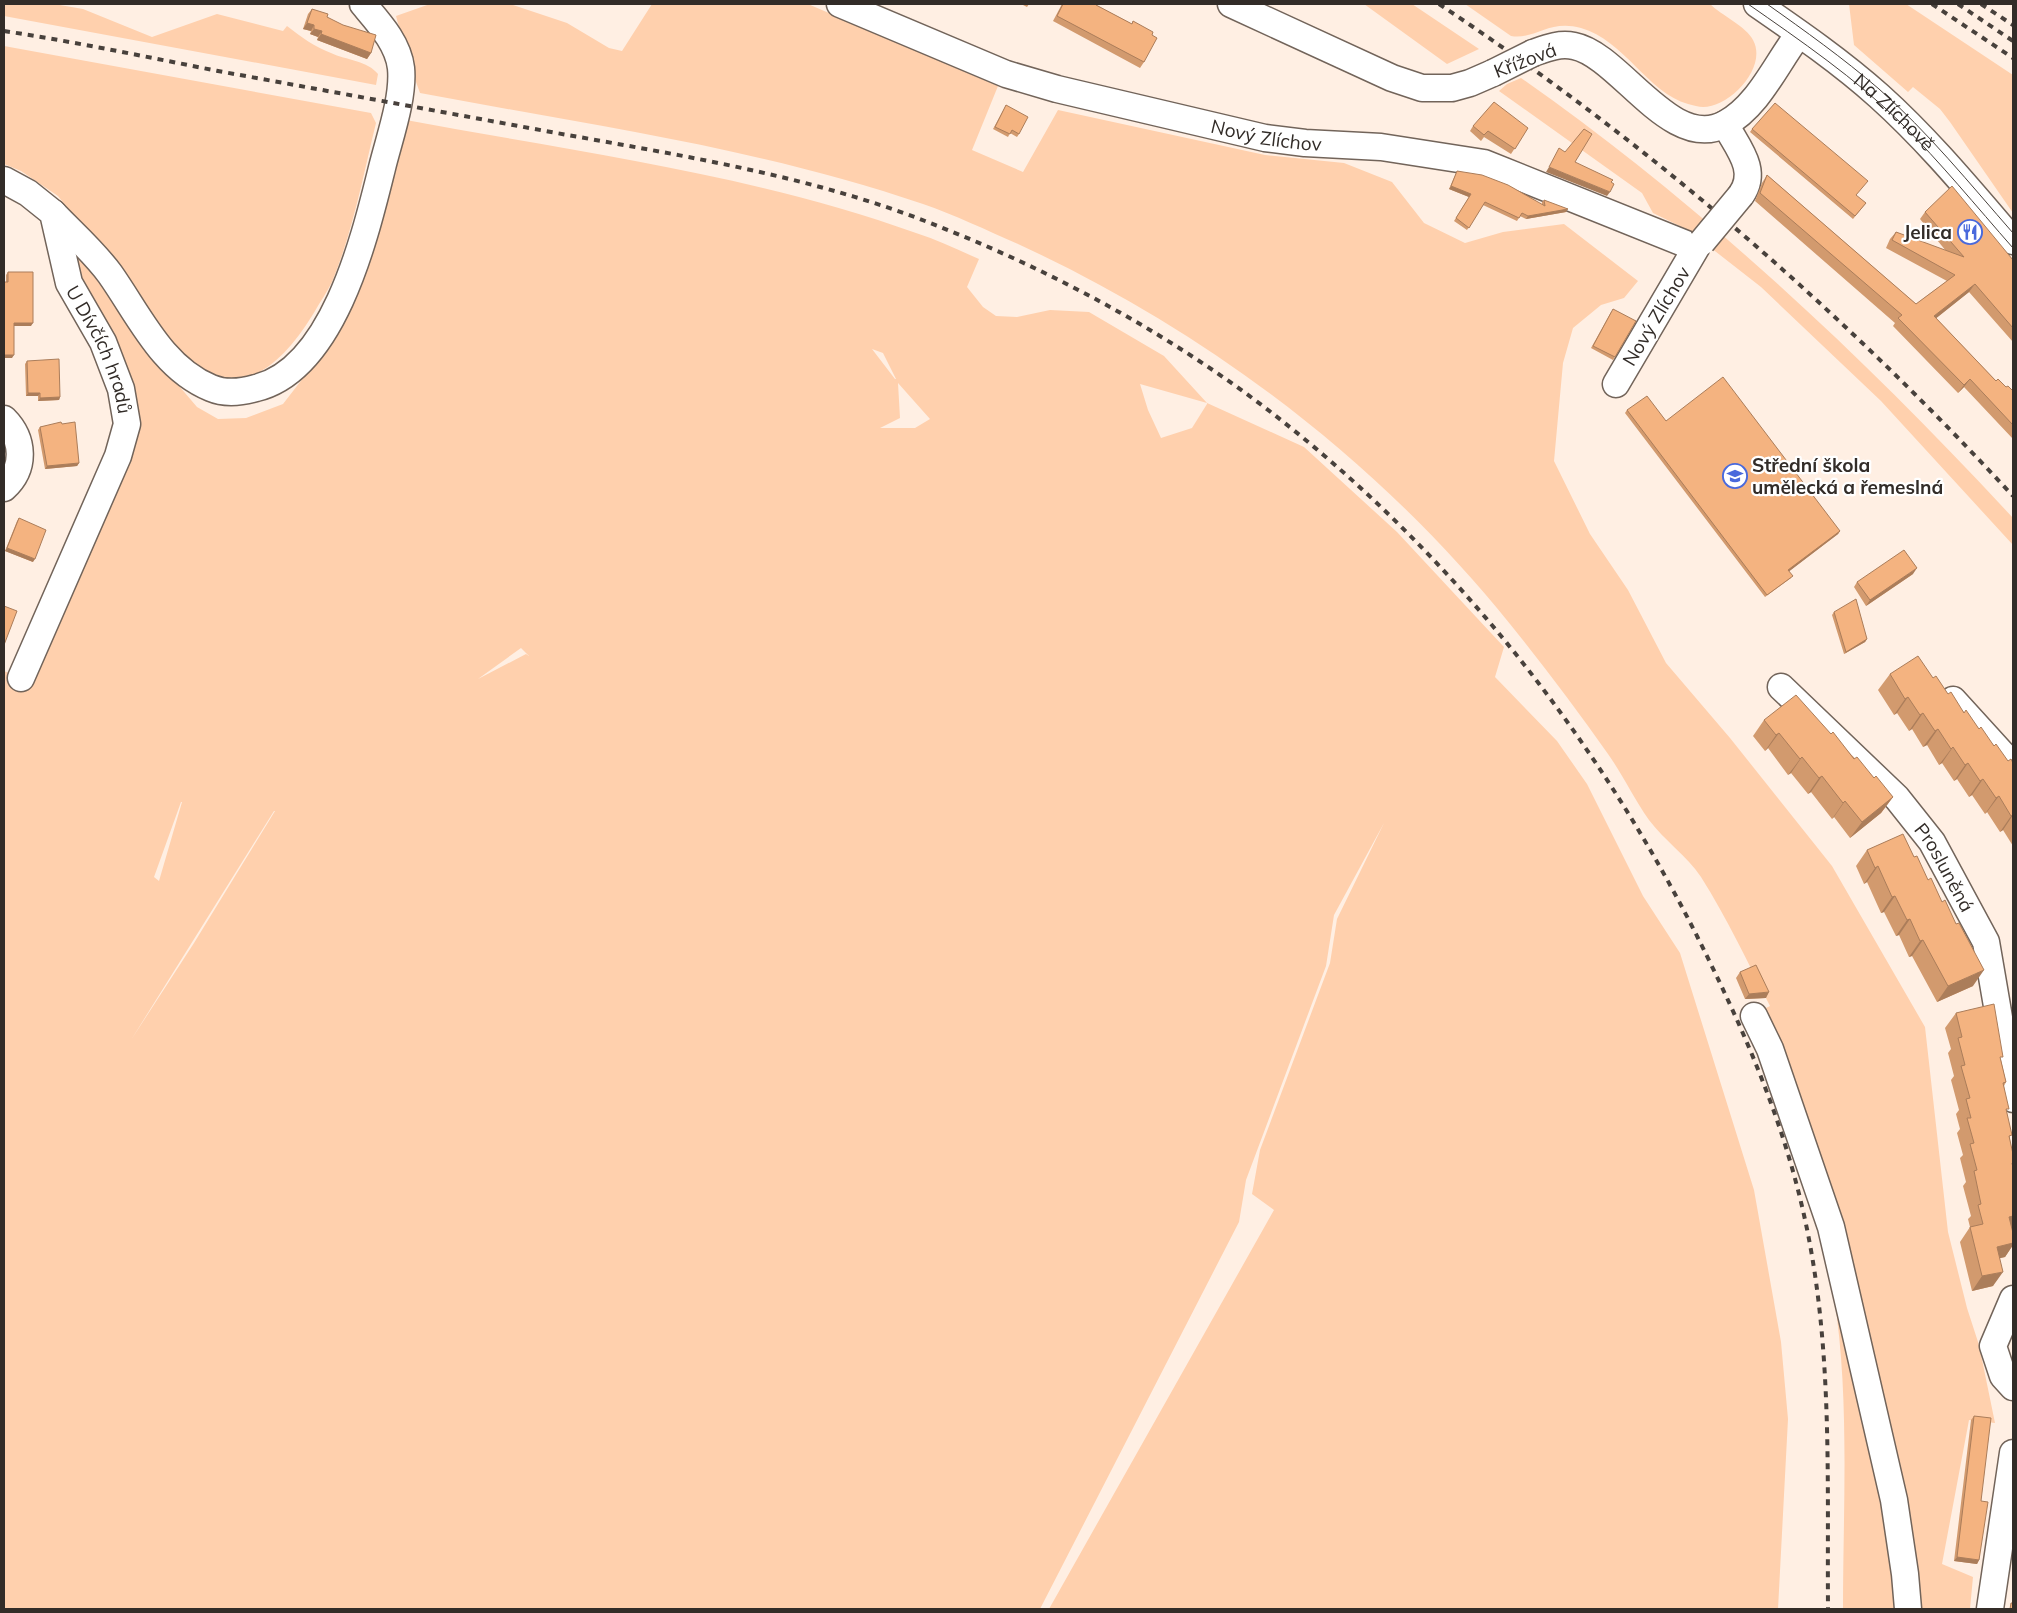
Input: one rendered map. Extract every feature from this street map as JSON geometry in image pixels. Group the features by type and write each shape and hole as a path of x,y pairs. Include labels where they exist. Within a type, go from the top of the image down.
{"street":[{"path":"4,180 28,193 53,213 108,272 160,348 184,373 213,389 228,392 262,387 286,374 315,344 337,308 375,196 393,124 401,83 401,67 390,39 363,4"},
{"name":"Nový Zlíchov","path":"840,4 1006,74 1057,89 1265,138 1305,143 1381,147 1484,163 1699,245"},
{"name":"Křížová","path":"1231,4 1392,78 1422,88 1452,88 1493,73 1533,53 1562,45 1584,49 1605,63 1672,120 1704,128 1725,124"},
{"name":"Na Zlíchově","path":"1757,4 1866,84 1908,123 2013,241"},
{"path":"1725,124 1755,96 1799,34"},
{"name":"Nový Zlíchov","path":"1616,384 1699,245 1741,195 1749,180 1749,169 1725,124"},
{"name":"U Dívčích hradů","path":"22,678 118,456 127,424 121,389 103,342 69,283 53,213"},
{"path":"4,419 17,438 20,461 15,475 4,488"},
{"path":"1936,682 2013,766"},
{"name":"Prosluněná","path":"1781,687 1898,798 1932,842 1986,942 2013,1099"},
{"path":"1754,1016 1770,1049 1832,1228 1894,1500 1908,1609"},
{"path":"2013,1299 1992,1346 2003,1376 2013,1387"},
{"path":"1990,1609 2013,1453"}],"shaded area":[{"path":"4,4 54,4 83,9 152,37 217,14 283,31 287,26 319,48 369,66 378,74 376,85 4,16"},
{"path":"430,4 510,4 567,23 609,48 622,51 652,4 808,4 998,86 972,150 1023,172 1058,110 1265,155 1344,163 1392,182 1424,223 1465,243 1503,232 1564,224 1638,281 1624,298 1601,305 1573,328 1563,363 1554,461 1590,534 1628,590 1666,663 1730,738 1832,866 1925,1027 1948,1232 1967,1308 1979,1345 1995,1423 1969,1420 1942,1564 1973,1577 1970,1609 1843,1609 1845,1452 1839,1335 1834,1296 1819,1224 1758,1012 1770,1006 1728,924 1701,877 1649,820 1613,762 1572,705 1510,624 1459,564 1404,508 1347,455 1286,406 1222,359 1156,317 1088,279 1018,244 923,204 862,184 799,168 737,153 610,127 420,93 407,57 396,16"},
{"path":"1364,4 1412,4 1479,49 1447,64"},
{"path":"1465,4 1710,4 1750,35 1756,51 1755,62 1744,84 1724,100 1714,105 1703,107 1688,104 1660,89 1623,54 1596,34 1581,28 1560,26 1528,35 1511,36"},
{"path":"1849,4 1906,4 2013,75 2013,213 1940,109 1913,87 1908,92 1854,45"},
{"path":"4,46 371,113 376,123 346,243 332,282 304,328 279,357 265,369 249,377 232,380 213,379 193,371 58,196 21,171 4,164"},
{"path":"1521,78 1588,126 1653,177 1779,285 1839,341 1899,399 2013,518 2013,545 1881,401 1761,287 1688,230 1653,213 1642,193 1499,91 1507,84"},
{"path":"406,120 664,166 728,180 854,213 924,236 979,259 967,287 983,307 996,316 1017,317 1050,310 1089,312 1164,356 1207,403 1304,447 1397,532 1504,647 1495,677 1557,741 1587,784 1643,896 1680,953 1754,1190 1781,1342 1788,1419 1778,1609 1049,1609 1274,1210 1252,1194 1260,1150 1330,963 1337,919 1384,823 1334,915 1326,966 1246,1180 1239,1222 1040,1609 4,1609 4,671 26,680 122,457 93,312 67,238 138,338 197,407 218,419 246,418 283,404 331,342","holes":["872,349 883,353 895,379","898,383 930,419 915,428 880,428 900,418","1140,384 1207,404 1192,428 1161,438 1148,410","521,648 529,656 526,654 478,679","182,802 159,881 154,877","274,811 275,811 194,943 131,1040"]}],"building":[{"path":"1063,4 1096,4 1132,24 1133,21 1153,32 1152,35 1157,38 1144,62 1057,16"},
{"path":"312,9 328,14 327,17 343,25 376,35 371,53 321,34 322,31 314,29 314,25 307,23"},
{"path":"1494,102 1528,128 1515,149 1488,131 1484,135 1473,126"},
{"path":"1775,103 1868,181 1856,195 1866,203 1855,216 1752,129"},
{"path":"1006,105 1028,117 1019,134 1012,130 1010,134 995,127"},
{"path":"1584,129 1592,134 1575,162 1613,180 1611,182 1614,184 1610,192 1549,167 1559,148 1565,152"},
{"path":"1457,171 1482,175 1508,185 1545,206 1544,200 1568,209 1528,216 1522,213 1519,218 1485,202 1469,228 1456,218 1471,194 1451,186"},
{"path":"1767,175 1916,304 1955,275 1892,240 1896,232 1964,257 1925,212 1952,186 2013,260 2013,328 1975,284 1934,316 1996,381 1998,379 2013,391 2013,425 1970,379 1964,385 1898,318 1902,315 1760,193"},
{"path":"8,272 33,272 33,323 14,323 14,355 4,355 4,282 8,282"},
{"path":"1613,309 1636,321 1615,357 1593,346"},
{"path":"59,359 60,397 40,398 40,393 28,393 27,361"},
{"path":"1723,377 1840,531 1788,570 1793,576 1767,595 1627,410 1647,396 1666,421"},
{"path":"61,422 62,424 75,422 79,463 47,466 40,427"},
{"path":"19,518 46,530 35,559 7,548"},
{"path":"1904,550 1917,568 1870,600 1857,582"},
{"path":"1856,599 1867,639 1846,652 1834,612"},
{"path":"4,606 17,611 4,645"},
{"path":"1918,656 1933,678 1936,676 1948,694 1951,692 1964,713 1966,710 1994,746 1996,744 2008,761 2011,759 2013,763 2013,815 2011,816 1999,796 1996,798 1983,779 1980,781 1968,763 1965,765 1953,747 1951,749 1938,729 1935,731 1923,713 1920,715 1908,697 1905,699 1890,674"},
{"path":"1796,695 1831,734 1833,732 1854,759 1857,757 1874,778 1876,776 1893,797 1862,822 1845,801 1843,803 1822,776 1819,778 1802,757 1800,759 1779,733 1776,735 1764,720"},
{"path":"1903,834 1914,857 1917,856 1928,880 1931,878 1942,902 1945,900 1956,924 1959,923 1984,970 1948,986 1923,940 1920,941 1910,919 1907,920 1895,896 1892,897 1878,866 1875,868 1867,850"},
{"path":"1756,965 1769,992 1749,994 1740,972"},
{"path":"1994,1004 2003,1057 2000,1057 2006,1082 2003,1083 2009,1109 2006,1109 2012,1135 2009,1136 2013,1154 2013,1216 2009,1217 2013,1233 2013,1243 1997,1247 2003,1272 1982,1276 1970,1227 1983,1224 1978,1205 1981,1204 1974,1171 1977,1170 1970,1144 1974,1143 1967,1118 1971,1118 1966,1099 1970,1098 1961,1066 1965,1065 1958,1038 1962,1037 1956,1013"},
{"path":"1974,1416 1991,1418 1981,1501 1988,1502 1979,1560 1957,1557"}],"tram line":[{"path":"1748,4 1827,60 1883,106 1930,154 2013,248"},
{"path":"1767,4 1852,66 1879,89 1915,123 2013,233"}],"railway":[{"path":"1439,4 1594,114 1741,233 1881,361 1948,427 2013,496"},
{"path":"1932,4 2013,58"},
{"path":"1958,4 2013,41"},
{"path":"1981,4 2013,25"},
{"path":"4,31 669,153 773,175 875,203 925,221 1022,262 1116,310 1162,337 1249,396 1291,428 1353,481 1412,538 1468,598 1521,661 1570,726 1616,794 1658,864 1697,936 1745,1038 1772,1107 1795,1178 1813,1264 1824,1362 1828,1461 1828,1609"}],"place":[{"name":"Jelica","path":"1970,232"},
{"name":"Střední škola umělecká a řemeslná","path":"1735,476"}]}
